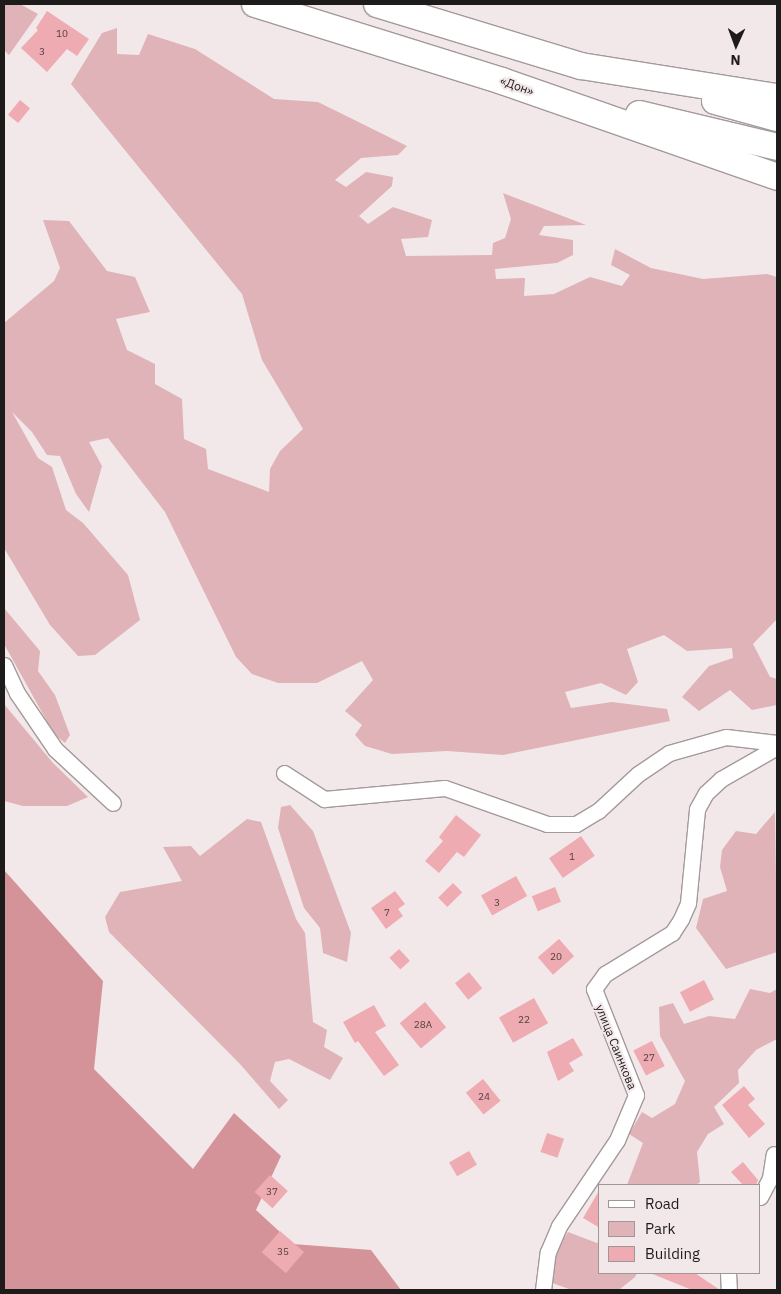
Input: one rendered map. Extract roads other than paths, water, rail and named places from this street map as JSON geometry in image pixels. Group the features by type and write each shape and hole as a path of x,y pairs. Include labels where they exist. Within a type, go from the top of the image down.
{"highway":[{"name":"«Дон»","path":"255,4 502,81 777,176"},
{"path":"377,4 581,66 777,118"},
{"path":"581,66 777,97"},
{"path":"502,81 777,147"}],"street":[{"path":"4,665 17,693 55,749 113,803"},
{"path":"284,773 324,799 445,788 547,824 576,824 598,811 638,774 669,753 726,738 777,742"},
{"name":"улица Саинкова","path":"543,1290 548,1252 559,1226 617,1140 636,1095 594,989 606,974 672,933 681,919 688,903 697,809 706,792 721,779 777,747"},
{"path":"761,1196 770,1178 774,1154"},
{"path":"728,1274 728,1290"}]}
